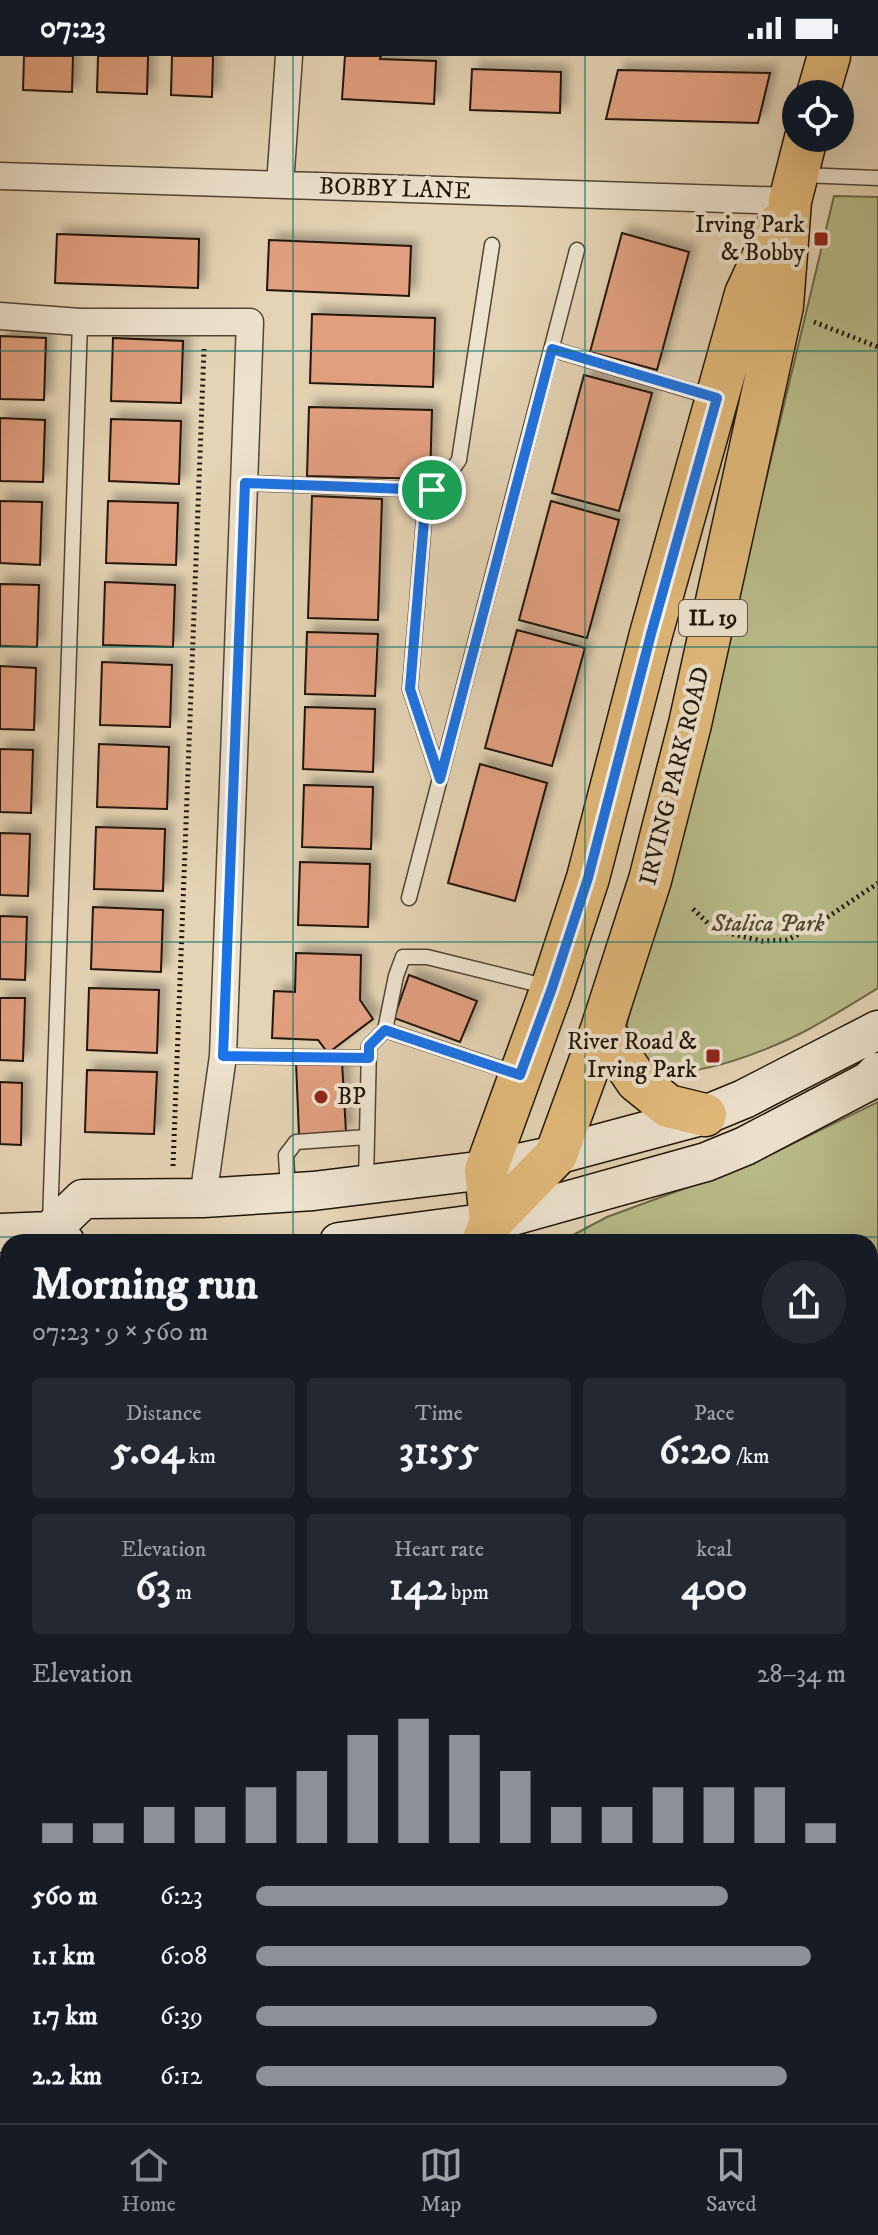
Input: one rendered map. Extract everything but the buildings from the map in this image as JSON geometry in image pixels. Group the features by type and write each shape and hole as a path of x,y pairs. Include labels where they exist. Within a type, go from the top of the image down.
{"main road":[{"path":"822,80 829,56"},
{"name":"IL 19","path":"487,1232 486,1170 588,878 651,634 746,294 798,171"},
{"name":"IRVING PARK ROAD","path":"487,1232 556,1155 602,1029 650,880 690,724 782,306 798,171"},
{"path":"602,1029 637,1081 668,1106 705,1115"},
{"path":"60,1234 83,1199 203,1198 288,1192 486,1170 556,1155 705,1115 744,1099 878,1030"},
{"path":"457,1234 487,1232 706,1162 745,1146 874,1081"}],"street":[{"path":"280,185 289,56"},
{"name":"BOBBY LANE","path":"0,176 280,185 798,171"},
{"path":"0,316 80,322 250,322 223,1056 203,1198"}],"lane":[{"path":"798,171 878,178"},
{"path":"440,779 410,689 425,508 432,490 445,480 459,460 492,245"},
{"path":"409,898 577,250"},
{"path":"58,1234 80,322"},
{"path":"552,349 717,398"},
{"path":"245,483 432,490"},
{"path":"366,1184 369,1046 385,1030 403,957 427,957 552,988"},
{"path":"385,1030 520,1075"},
{"path":"223,1056 369,1058"},
{"path":"288,1192 286,1155 296,1142 367,1137"}],"path":[{"path":"173,1167 205,322"},
{"path":"813,322 878,347"},
{"path":"693,909 715,930 762,941 787,940 813,927 878,883"}],"green space":[{"name":"Stalica Park","path":"834,196 878,197 878,988 809,1029 768,1048 711,1067 683,1072 658,1070 638,1062 627,1044 628,1019 696,772"},
{"path":"878,1102 878,1234 575,1234 607,1217 751,1164"}],"place":[{"name":"Irving Park & Bobby","path":"821,239"},
{"name":"River Road & Irving Park","path":"713,1056"},
{"name":"BP","path":"321,1097"}],"route":[{"path":"552,349 717,398 651,634 588,878 520,1075 385,1030 369,1046 369,1058 223,1056 245,483 432,490 425,508 410,689 440,779 552,349"}]}
